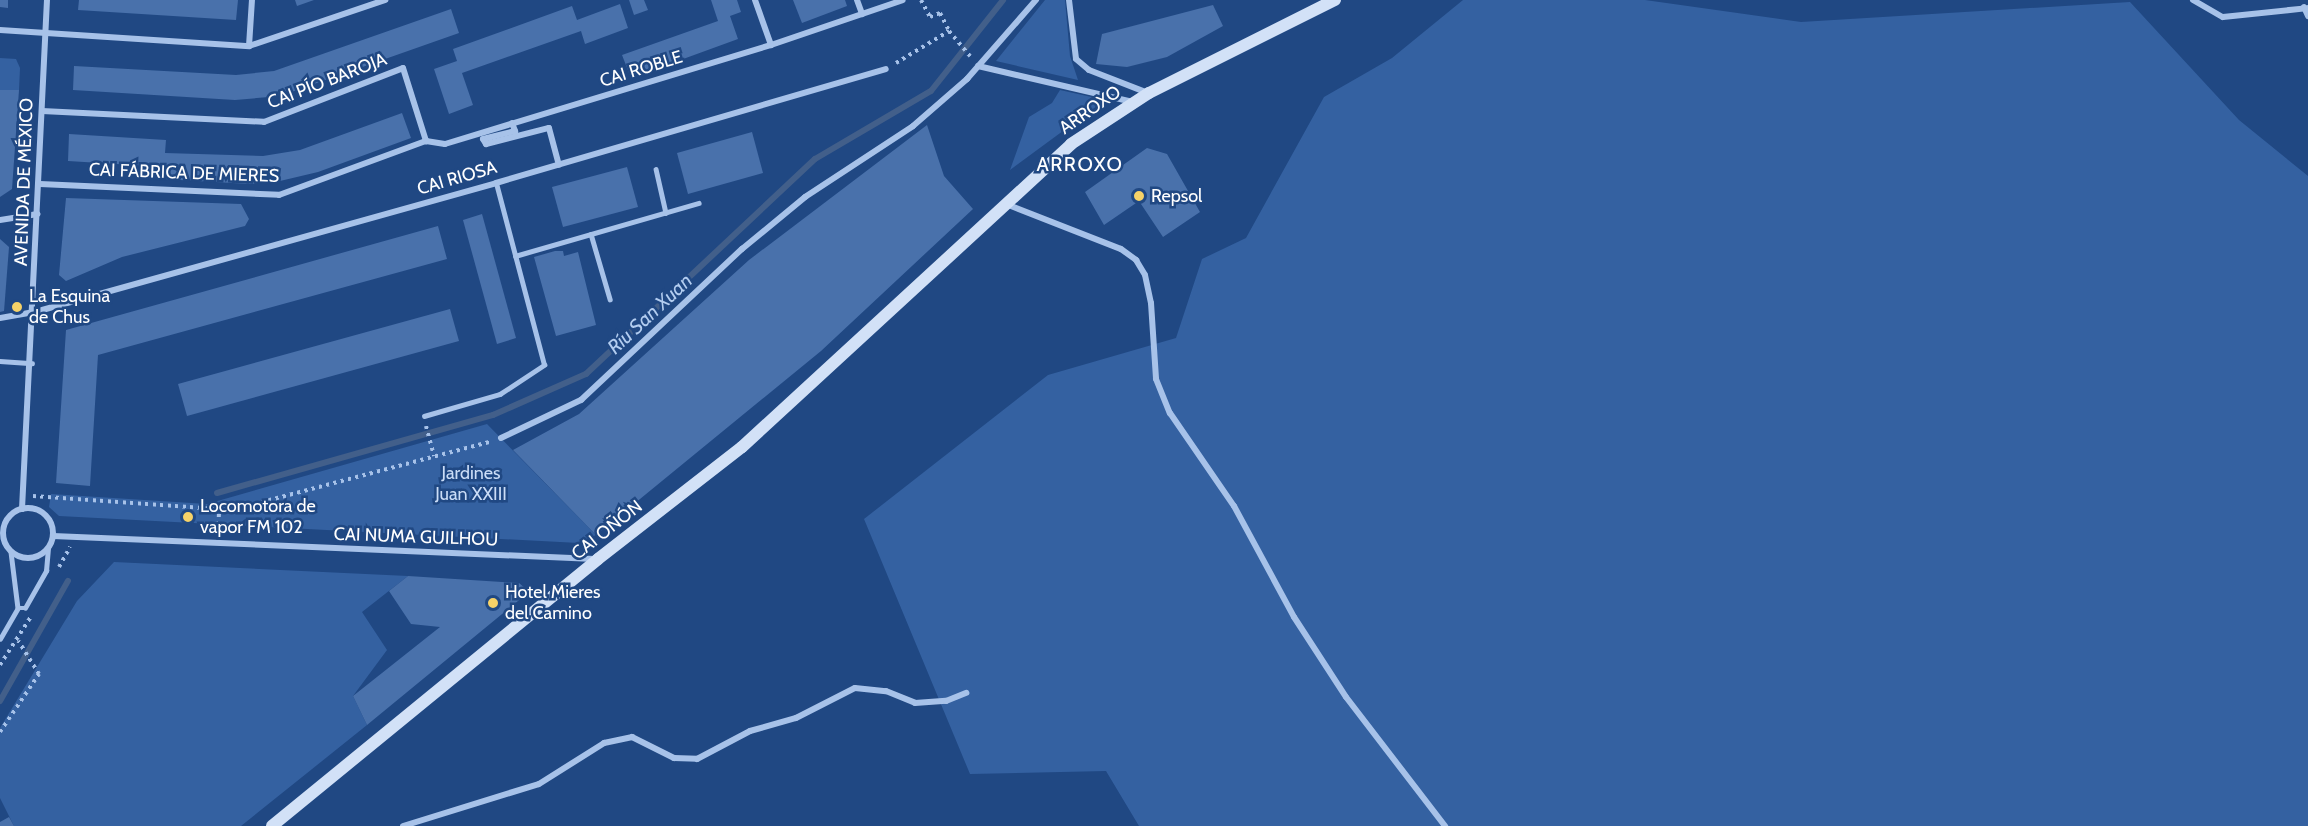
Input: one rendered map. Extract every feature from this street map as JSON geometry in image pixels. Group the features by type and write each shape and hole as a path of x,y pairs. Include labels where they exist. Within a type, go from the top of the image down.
{"street":[{"name":"AVENIDA DE MÉXICO","path":"22,509 35,312 47,0"},
{"path":"249,46 252,0"},
{"path":"0,30 249,46 385,0"},
{"path":"755,0 771,45"},
{"path":"857,0 862,14"},
{"name":"CAI ROBLE","path":"426,141 445,144 771,45 903,0"},
{"path":"501,438 581,400 742,249 805,197 913,126 978,66 1036,0"},
{"path":"1069,0 1076,59 1089,70 1149,93"},
{"name":"ARROXO","path":"849,351 1071,144 1149,93 1335,0"},
{"path":"2193,0 2223,17 2306,8 2308,16"},
{"path":"978,66 1133,102"},
{"name":"CAI PÍO BAROJA","path":"42,111 264,122 403,68 426,141"},
{"name":"CAI RIOSA","path":"0,318 35,312 496,183 886,69"},
{"path":"513,123 515,131 483,139 486,144 549,128 559,165"},
{"name":"CAI FÁBRICA DE MIERES","path":"40,184 279,195 426,141"},
{"path":"1005,204 1121,249 1136,260 1145,275 1151,303 1156,379 1170,413 1234,506 1294,617 1346,697 1445,826"},
{"path":"0,220 38,214"},
{"name":"CAI OÑÓN","path":"272,826 598,559 742,447 849,351"},
{"path":"22,509 44,514 53,536 48,548 35,558 11,552 1,532 8,517 22,509"},
{"name":"CAI NUMA GUILHOU","path":"53,536 598,559"},
{"path":"403,826 539,784 604,743 632,737 674,758 697,759 750,731 796,718 855,688 886,691 915,703 946,701 966,693"}],"lane":[{"path":"656,169 666,213"},
{"path":"424,416 500,394 544,365 496,183"},
{"path":"515,256 699,203"},
{"path":"591,234 610,299"},
{"path":"0,361 32,363"},
{"path":"18,608 25,608 46,571 48,548"},
{"path":"0,639 18,608 11,552"}],"path":[{"path":"921,0 930,17 940,13 949,31 978,66"},
{"path":"886,69 949,31"},
{"path":"424,416 434,456"},
{"path":"50,500 232,510 501,438"},
{"path":"218,544 219,510"},
{"path":"0,732 39,674 18,641"}],"green space":[{"path":"1045,0 1065,0 1070,56 1078,80 996,61"},
{"path":"1463,0 1645,0 1801,22 2130,2 2239,120 2308,176 2308,826 1139,826 1106,771 970,774 864,519 1048,375 1176,338 1202,259 1246,238 1324,97 1392,58"},
{"path":"0,58 16,59 20,68 19,90 0,90"},
{"path":"1060,90 1105,100 1010,170 1029,117 1052,103"},
{"name":"Jardines Juan XXIII","path":"487,424 596,535 579,543 59,516 49,507 51,494 207,504"},
{"path":"114,562 408,576 362,612 387,650 353,696 367,725 241,826 14,826 0,798 0,728 77,601"}],"building":[{"path":"0,0 8,0 8,8 0,7"},
{"path":"79,0 238,0 236,20 78,10"},
{"path":"295,0 314,0 297,6"},
{"path":"629,0 644,0 648,10 634,15"},
{"path":"711,0 737,0 741,12 730,16 738,39 631,78 622,55 718,21"},
{"path":"793,0 845,0 847,6 802,23"},
{"path":"620,4 628,28 585,44 581,31 462,73 473,105 449,114 434,69 457,61 453,49 572,6 577,20"},
{"path":"1213,5 1223,26 1167,57 1127,67 1096,64 1102,34"},
{"path":"451,9 459,33 280,96 235,100 73,90 74,66 236,75 274,71"},
{"path":"0,90 19,90 12,189 0,197"},
{"path":"402,113 411,138 318,172 280,181 250,184 163,179 165,167 68,161 69,134 166,140 165,153 263,156 300,150"},
{"path":"927,125 944,176 973,209 821,351 596,535 513,450 579,414 749,260"},
{"path":"752,132 763,173 688,194 677,153"},
{"name":"Repsol","path":"1147,148 1167,154 1200,212 1163,237 1139,201 1104,225 1085,192"},
{"path":"627,167 638,207 563,227 552,187"},
{"path":"66,198 241,204 249,219 245,226 122,257 66,281 59,275"},
{"path":"482,214 516,338 497,344 463,220"},
{"path":"438,226 447,259 98,355 90,486 56,483 66,330"},
{"path":"0,239 9,247 4,311 0,312"},
{"path":"563,251 564,256 578,252 596,325 556,336 534,257"},
{"path":"450,309 459,341 187,416 178,384"},
{"path":"408,576 519,583 526,589 524,596 367,725 353,696 440,627 411,624 389,591"},
{"path":"9,817 14,826 0,826 0,822"}],"waterway":[{"name":"Ríu San Xuan","path":"217,493 493,415 586,374 815,159 931,91 1003,0"},
{"name":"Ríu San Xuan","path":"0,701 68,581"}],"place":[{"name":"Repsol","path":"1139,196"},
{"name":"La Esquina de Chus","path":"17,307"},
{"name":"Locomotora de vapor FM 102","path":"188,517"},
{"name":"Hotel Mieres del Camino","path":"493,603"}],"district":[{"name":"ARROXO","path":"1080,164"}]}
